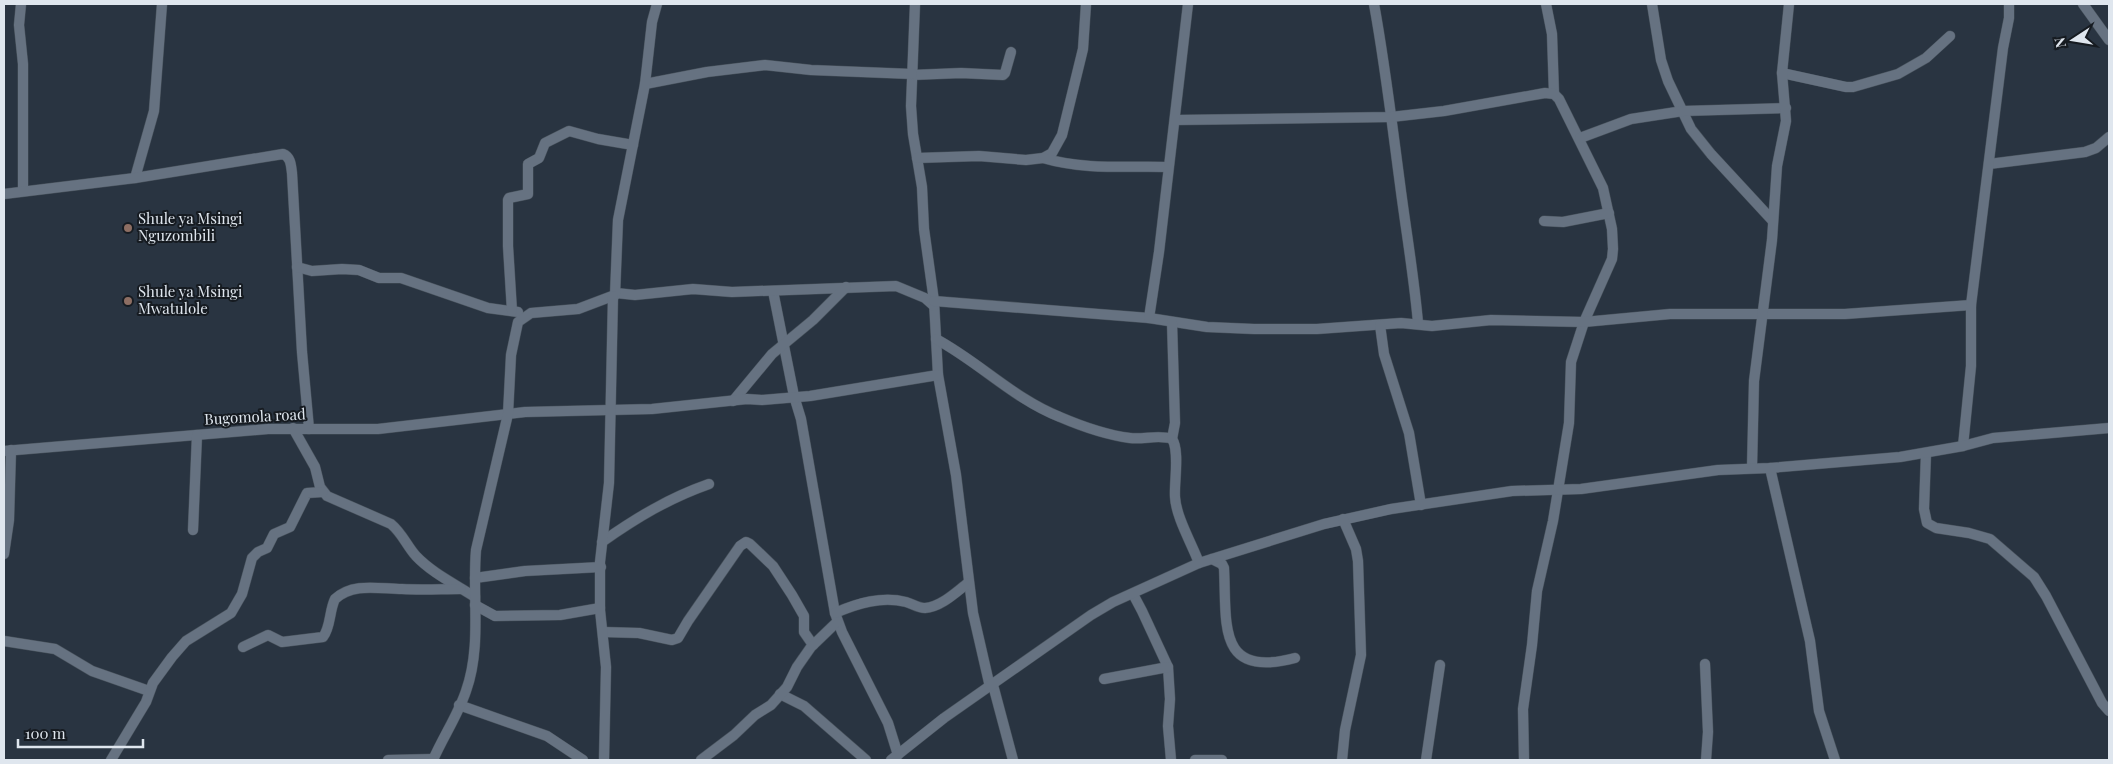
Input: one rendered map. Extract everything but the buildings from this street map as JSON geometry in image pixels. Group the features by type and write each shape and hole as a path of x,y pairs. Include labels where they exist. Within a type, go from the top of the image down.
{"street":[{"path":"21,4 19,25 23,64 21,145 23,191"},
{"path":"135,178 155,104 162,4"},
{"path":"604,760 606,742 606,667 600,608 601,568 609,483 618,220 645,84 652,22 657,4"},
{"path":"915,4 912,134 917,158 934,304 938,376 956,475 972,613 1013,760"},
{"path":"1043,158 1057,148 1062,135 1083,48 1086,4"},
{"path":"1149,318 1159,252 1188,4"},
{"path":"1374,4 1383,52 1413,267 1418,323"},
{"path":"1524,760 1523,709 1537,591 1553,521 1569,423 1571,362 1584,322 1612,259 1613,249 1609,213 1603,188 1580,138 1554,94 1552,34 1546,4"},
{"path":"1652,4 1661,60 1668,81 1691,129 1711,154 1772,220"},
{"path":"1752,468 1754,381 1772,240 1777,166 1786,121 1782,73 1789,4"},
{"path":"1963,446 1971,366 1971,305 2001,57 2009,18 2009,4"},
{"path":"2083,4 2109,40"},
{"path":"1782,73 1846,88 1853,87 1898,74 1926,58 1950,36"},
{"path":"645,84 707,72 765,64 812,70 912,74 962,73 1003,76 1011,52"},
{"path":"1175,120 1391,117 1444,111 1532,94 1554,94"},
{"path":"1580,138 1631,120 1683,111 1786,108"},
{"path":"512,311 508,246 508,200 528,194 528,164 539,158 545,143 567,132 633,145"},
{"path":"1989,164 2084,152 2096,148 2109,137"},
{"path":"4,194 135,178 285,155 290,162 292,173 302,352 309,429"},
{"path":"917,158 979,156 1026,160 1043,158 1077,164 1168,167"},
{"path":"1544,221 1563,222 1609,213"},
{"path":"297,267 312,271 342,268 359,270 379,278 410,280 488,308 531,313 578,309 615,294 635,295 693,290 732,292 896,286 925,298 934,304 1149,318 1207,327 1254,329 1317,329 1418,323 1432,326 1491,320 1584,322 1670,314 1845,314 1971,305"},
{"path":"733,400 772,354 813,320 846,287"},
{"path":"772,291 805,440 836,618 888,723 894,758 944,718 1091,615 1199,563 1343,519 1512,491 1581,489 1718,470 1770,468 1926,453 2007,437 2109,428"},
{"path":"388,760 433,760 466,692 472,668 476,624 475,578 479,534 496,475 508,414 511,355 516,325 523,317 531,313"},
{"path":"1172,322 1175,423 1172,439 1176,450 1174,482 1176,507 1199,563"},
{"path":"1380,325 1384,354 1409,433 1421,505"},
{"path":"936,339 952,348 1014,392 1059,417 1127,438 1164,437 1172,439"},
{"name":"Bugomola road","path":"8,451 292,428 378,429 508,414 566,410 652,409 733,400 810,396 938,376"},
{"path":"292,428 315,467 323,492 330,498 392,524 425,564 462,589 495,616 560,615 600,608"},
{"path":"193,530 197,435"},
{"path":"4,554 9,520 8,451"},
{"path":"1926,453 1924,509 1928,523 1936,528 1969,533 1990,539 2034,577 2046,596 2102,703 2109,711"},
{"path":"1770,468 1810,641 1819,711 1835,760"},
{"path":"602,542 654,508 682,494 709,484"},
{"path":"111,760 144,705 149,691 172,658 186,641 230,613 242,594 252,558 258,552 267,548 274,534 290,527 307,493 323,492"},
{"path":"1342,760 1345,730 1361,655 1358,561 1356,549 1343,519"},
{"path":"603,632 639,633 672,640 678,638 740,546 746,542 773,566 782,579 803,613 804,630 813,645"},
{"path":"1212,559 1222,564 1224,568 1227,631 1233,647 1240,654 1262,664 1295,658"},
{"path":"475,578 525,571 601,568"},
{"path":"700,760 734,735 755,715 771,705 813,645 836,618 867,602 888,600 907,602 919,607 933,606 968,583"},
{"path":"244,647 268,635 282,642 323,637 327,631 330,612 335,599 354,589 372,587 462,589"},
{"path":"1132,594 1168,667 1170,760"},
{"path":"4,641 56,649 92,671 149,691"},
{"path":"1426,760 1440,664"},
{"path":"1705,664 1708,732 1706,760"},
{"path":"1104,680 1168,667"},
{"path":"780,694 804,706 866,760"},
{"path":"459,705 547,736 583,760"},
{"path":"1195,760 1222,760"}],"place":[{"name":"Shule ya Msingi Nguzombili","path":"128,228"},
{"name":"Shule ya Msingi Mwatulole","path":"128,301"}]}
